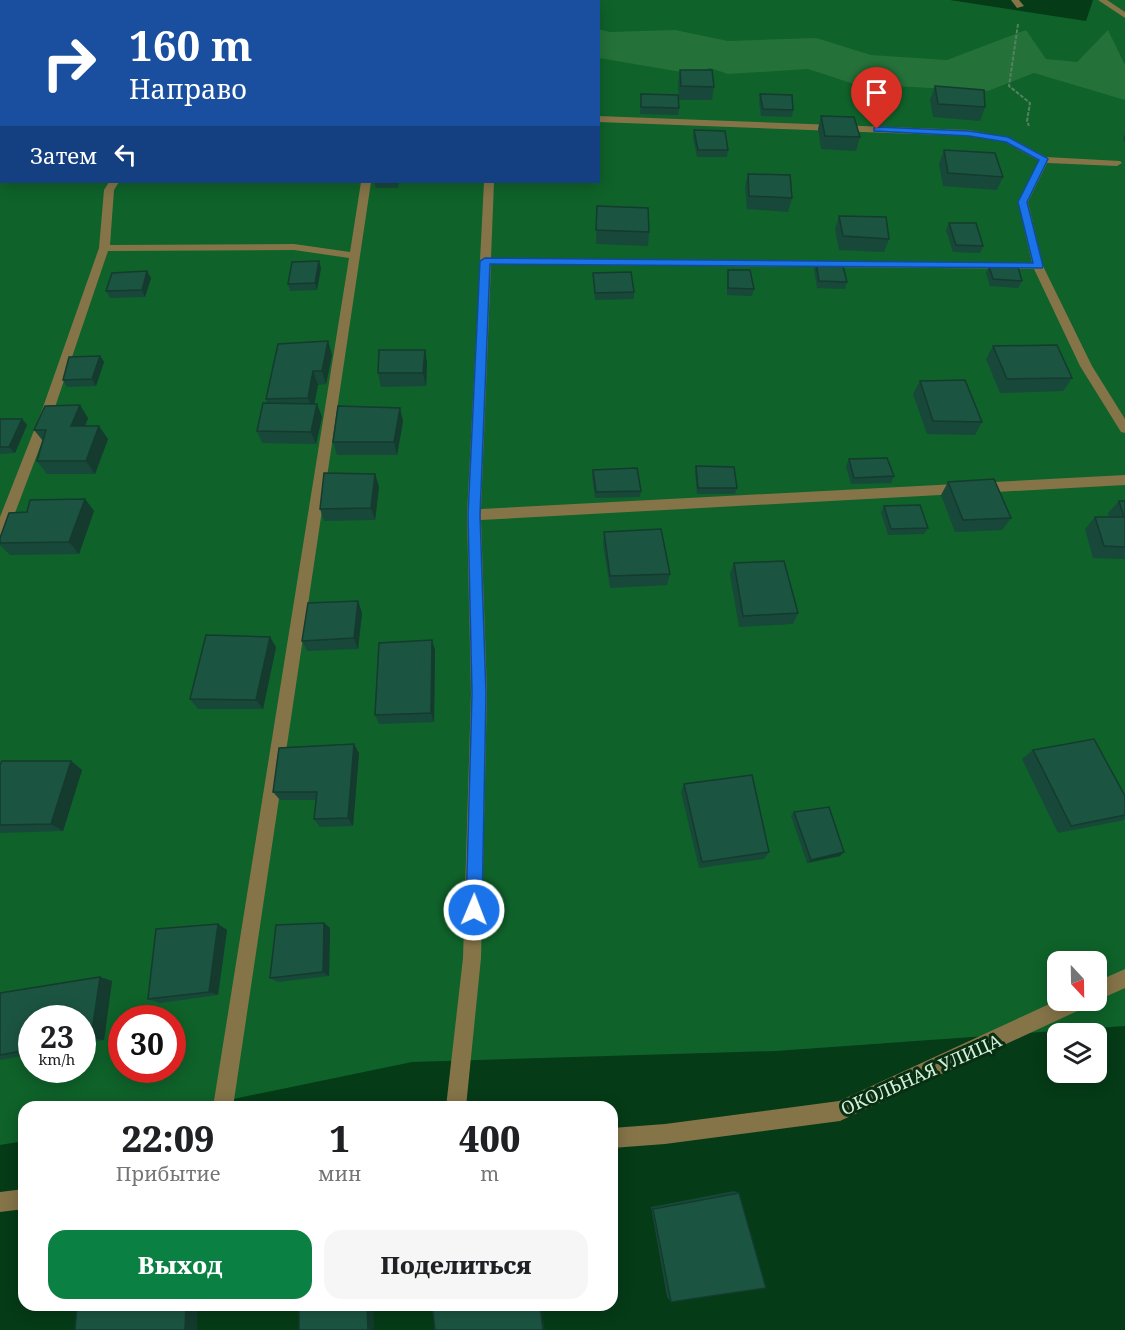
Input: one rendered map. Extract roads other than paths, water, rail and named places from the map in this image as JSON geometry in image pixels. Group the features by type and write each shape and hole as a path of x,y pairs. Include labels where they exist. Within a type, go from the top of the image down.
{"street":[{"path":"1102,0 1125,15"},
{"path":"600,118 969,133 1008,140 1044,159 1116,163"},
{"path":"1044,159 1023,202 1038,266 1086,366 1125,429"},
{"path":"0,534 48,410 104,248 109,190 113,183"},
{"path":"224,1101 366,183"},
{"path":"457,1101 472,958 479,694 474,515 489,183"},
{"path":"104,248 294,248 354,256"},
{"path":"485,261 1038,266"},
{"path":"474,515 1125,480"},
{"path":"1107,987 1125,978"},
{"name":"ОКОЛЬНАЯ УЛИЦА","path":"618,1138 665,1134 840,1111 1055,1011"},
{"path":"0,1202 18,1200"}]}
